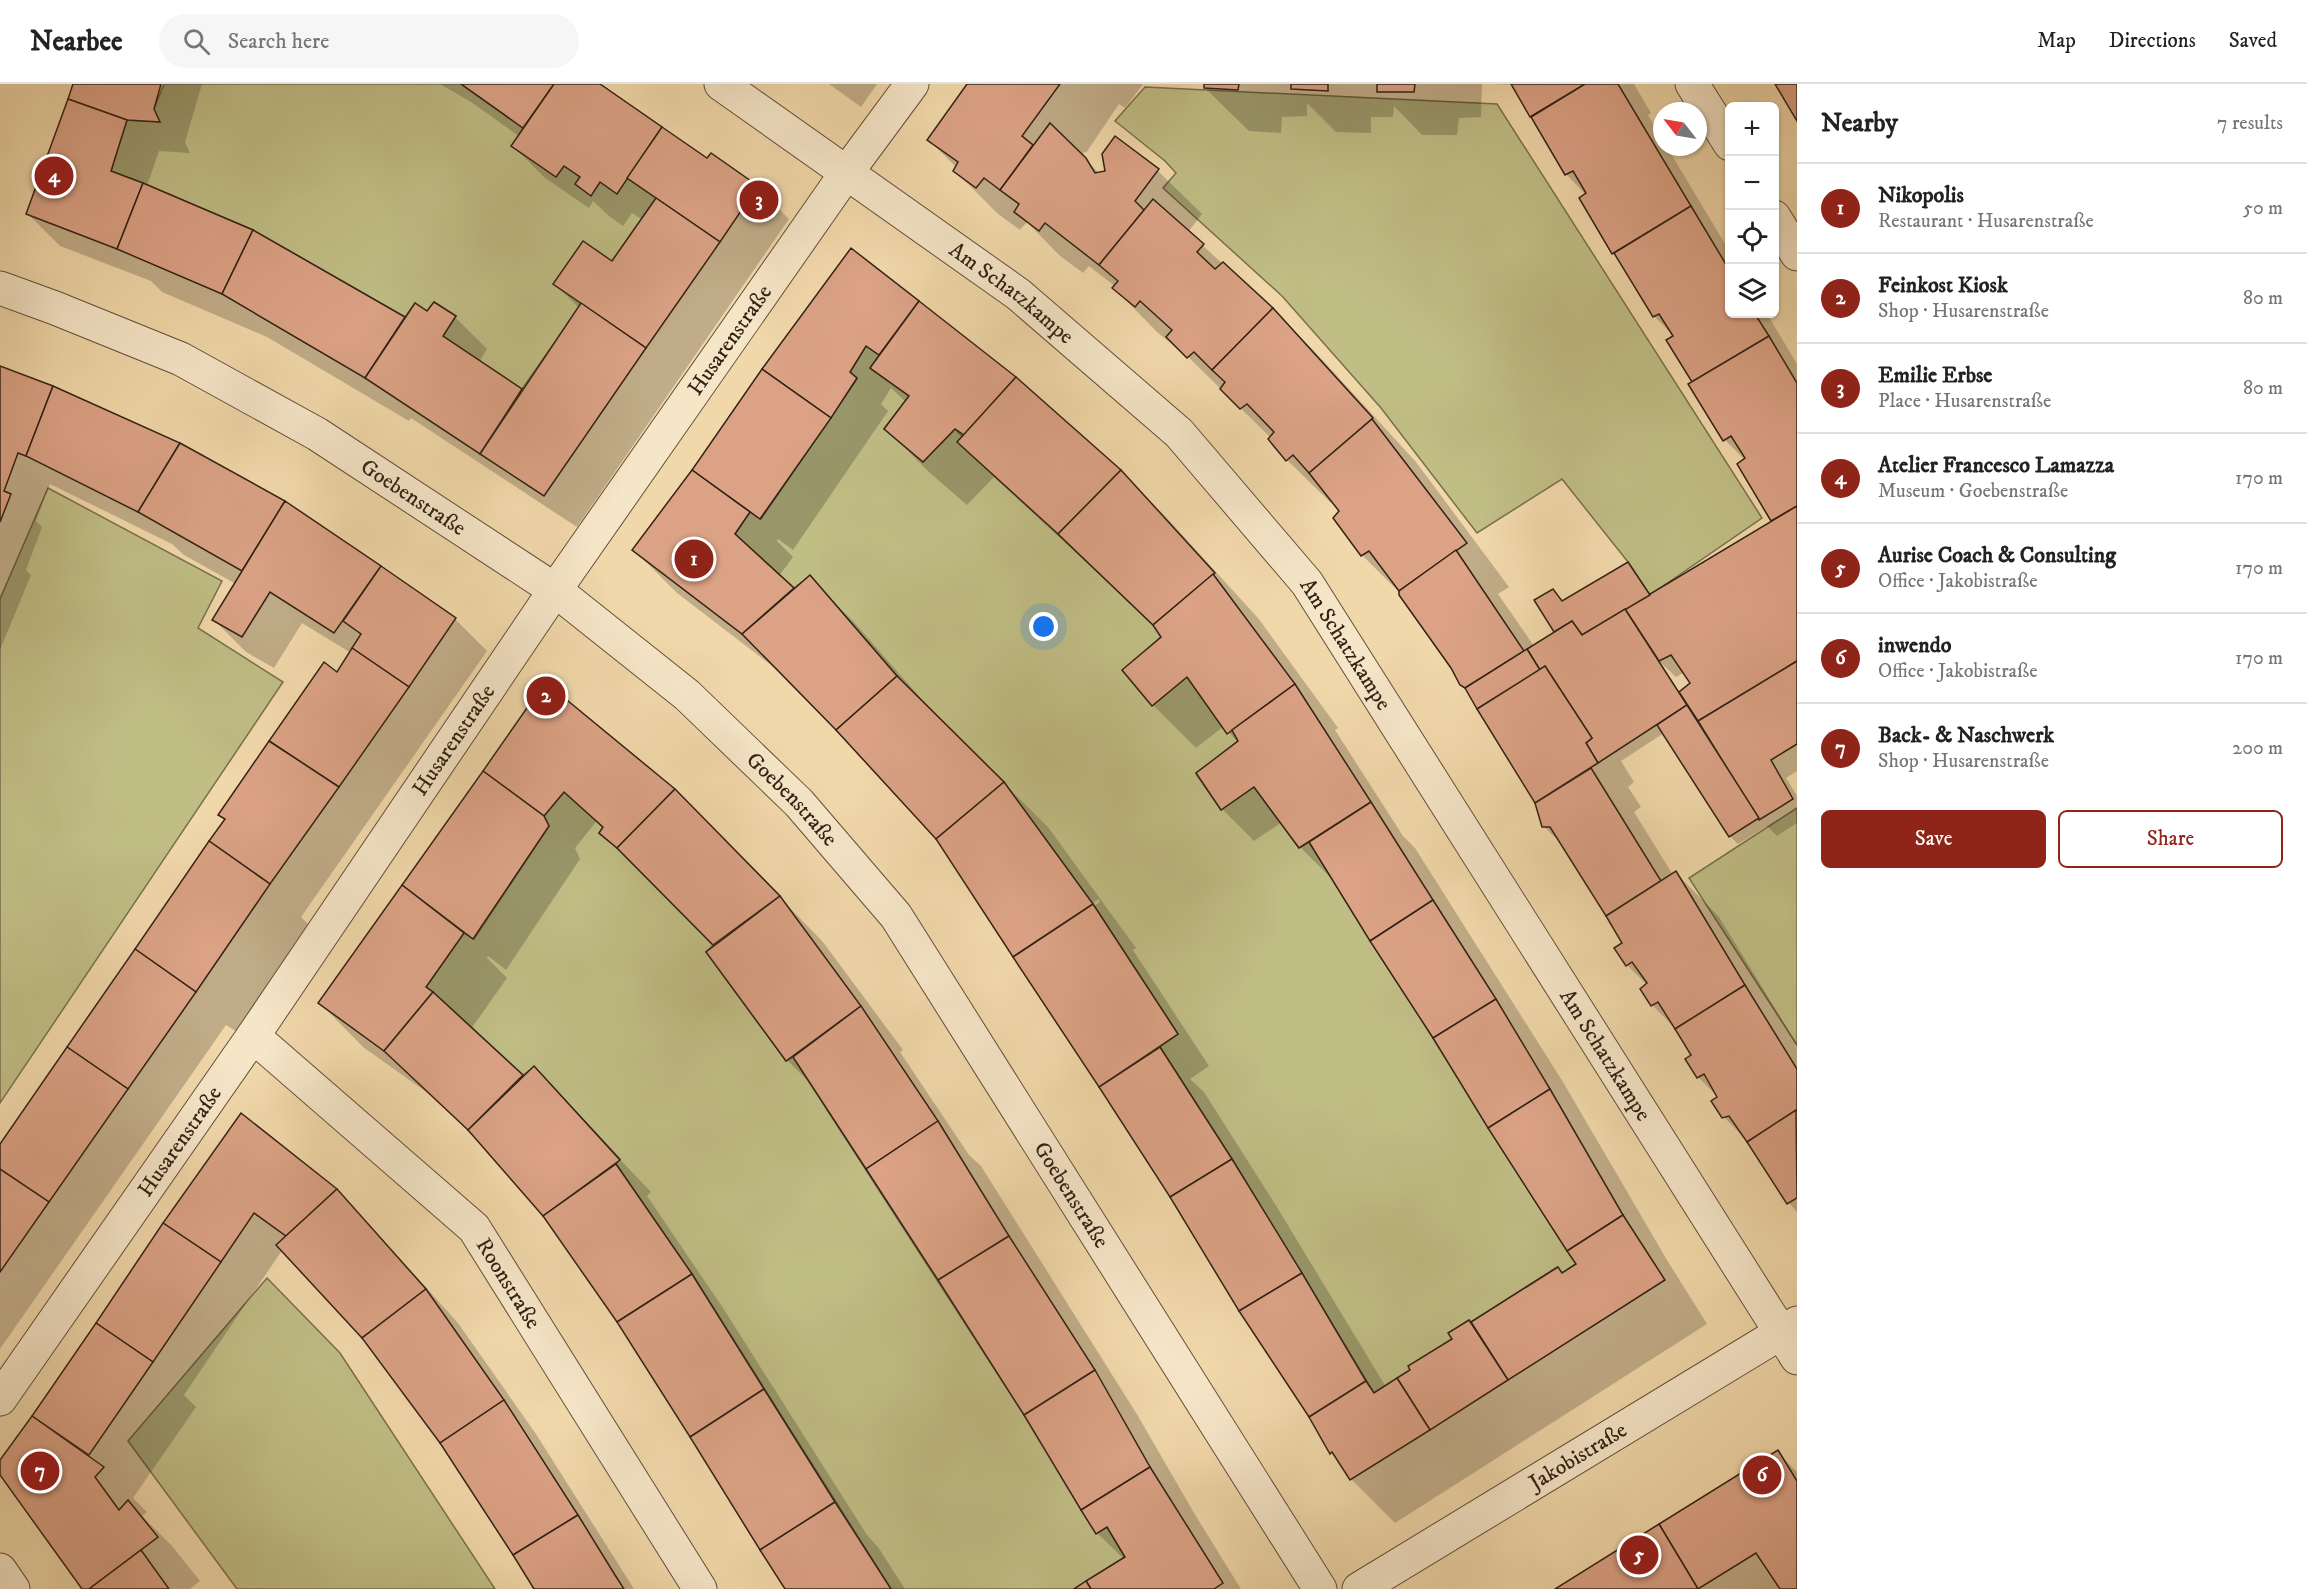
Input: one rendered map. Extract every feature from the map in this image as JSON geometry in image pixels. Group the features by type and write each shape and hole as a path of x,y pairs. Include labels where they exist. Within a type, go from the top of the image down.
{"street":[{"name":"Am Schatzkampe","path":"722,84 1018,294 1179,433 1307,583 1792,1338"},
{"name":"Husarenstraße","path":"0,1399 253,1036 555,590 847,172 912,84"},
{"path":"1692,84 1725,136"},
{"path":"1779,212 1797,200"},
{"path":"1779,223 1797,254"},
{"name":"Goebenstraße","path":"0,288 65,312 192,365 317,434 555,590 687,695 799,803 896,916 1320,1589"},
{"name":"Roonstraße","path":"253,1036 474,1228 700,1589"},
{"name":"Jakobistraße","path":"1359,1589 1792,1338"},
{"path":"0,1570 13,1589"}],"shaded area":[{"path":"164,84 461,84 523,128 512,146 556,177 564,166 580,177 575,184 591,195 600,182 617,194 627,178 656,198 522,389 443,336 456,316 434,302 427,311 415,303 405,317 253,230 111,171 127,120 159,122 154,109"},
{"path":"1145,87 1497,104 1762,518 1650,595 1628,562 1562,479 1477,533 1381,408 1282,296 1163,188 1176,173 1165,161 1115,121"},
{"path":"866,346 879,355 870,368 909,396 884,429 923,462 955,429 1058,534 1153,625 1161,637 1123,671 1152,706 1187,677 1227,733 1232,730 1238,741 1196,774 1221,810 1254,787 1299,848 1309,842 1576,1264 1562,1273 1557,1267 1471,1322 1469,1320 1449,1333 1452,1339 1409,1366 1410,1370 1374,1393 1232,1159 1160,1047 1178,1034 1093,904 1004,782 897,676 810,576 794,588 735,534 750,512 761,519 857,379 850,372"},
{"path":"48,488 222,581 198,628 283,682 0,1103 0,599"},
{"path":"564,792 603,827 599,833 617,848 713,945 706,952 786,1061 793,1057 1024,1415 1097,1533 1107,1527 1125,1557 1074,1589 891,1589 692,1274 616,1164 620,1159 534,1067 523,1075 426,987 464,933 474,939 549,826 544,816"},
{"path":"1797,808 1797,1045 1689,878"},
{"path":"267,1278 340,1353 495,1589 237,1589 128,1441"}],"building":[{"path":"73,84 161,84 154,109 160,122 127,120 68,99"},
{"path":"461,84 554,84 523,128"},
{"path":"554,84 600,84 662,127 617,194 600,182 591,196 575,184 580,177 564,166 556,177 511,146"},
{"path":"967,84 1060,84 1022,136 1033,145 1000,190 984,178 976,188 953,171 958,162 927,140"},
{"path":"1204,84 1239,84 1238,90 1204,88"},
{"path":"1291,84 1328,84 1328,91 1291,89"},
{"path":"1377,84 1415,84 1414,92 1377,92"},
{"path":"1511,84 1585,84 1530,117"},
{"path":"1585,84 1618,84 1653,142 1653,156 1661,156 1691,206 1612,254 1579,198 1586,193 1573,171 1565,175 1531,117"},
{"path":"1775,84 1797,84 1797,121"},
{"path":"68,99 127,120 111,171 143,183 117,249 26,214"},
{"path":"1050,123 1086,158 1095,173 1105,171 1102,154 1115,136 1159,169 1135,201 1144,210 1099,265 1045,223 1039,231 1014,212 1019,204 1000,190"},
{"path":"662,127 707,158 711,153 758,186 720,242 627,178"},
{"path":"143,183 253,230 222,294 117,249"},
{"path":"656,198 720,242 646,348 553,284 583,241 612,261"},
{"path":"1153,199 1204,244 1197,252 1215,269 1223,262 1273,308 1212,370 1194,352 1187,358 1166,337 1172,330 1140,301 1135,307 1112,288 1118,281 1099,265"},
{"path":"1691,206 1725,263 1725,318 1758,318 1769,336 1692,382 1666,340 1673,336 1659,314 1653,317 1614,253"},
{"path":"253,230 405,317 365,378 222,294"},
{"path":"851,248 919,301 879,355 866,346 850,372 857,378 831,418 762,369"},
{"path":"919,301 1016,377 964,435 955,429 923,462 884,429 909,396 870,368"},
{"path":"434,302 456,316 443,336 522,389 480,454 365,378 415,303 427,311"},
{"path":"581,303 646,348 544,496 480,454"},
{"path":"1273,308 1373,418 1309,473 1293,455 1286,461 1268,439 1274,432 1247,404 1240,409 1220,389 1225,382 1212,370"},
{"path":"1769,336 1797,383 1797,506 1771,521 1737,464 1745,458 1731,436 1723,441 1688,384"},
{"path":"0,366 53,386 26,456 18,453 4,491 11,494 0,522"},
{"path":"762,369 831,418 760,519 692,470"},
{"path":"1016,377 1121,470 1058,534 957,442"},
{"path":"53,386 180,443 138,512 26,456"},
{"path":"1372,419 1467,543 1399,591 1369,551 1361,556 1333,518 1339,511 1309,473"},
{"path":"180,443 285,501 242,571 138,512"},
{"path":"692,470 750,512 735,534 794,588 742,634 632,550"},
{"path":"1121,470 1215,573 1153,625 1058,534"},
{"path":"285,501 381,566 334,633 270,592 242,637 212,620"},
{"path":"1797,506 1797,661 1698,721 1679,692 1690,683 1671,655 1659,661 1625,609"},
{"path":"1456,550 1524,651 1465,688 1460,685 1451,668 1399,595 1399,591"},
{"path":"1628,562 1650,595 1582,635 1572,621 1554,632 1534,600 1553,589 1562,601"},
{"path":"381,566 456,618 409,687 352,648 361,634 343,621"},
{"path":"1213,574 1295,684 1227,734 1187,677 1152,706 1122,670 1161,637 1153,625"},
{"path":"810,575 897,676 836,730 742,634"},
{"path":"1625,609 1687,705 1598,763 1586,743 1592,738 1545,666 1540,670 1527,649 1572,621 1582,635"},
{"path":"352,648 409,687 339,787 269,741 324,662 337,672"},
{"path":"1527,649 1540,670 1477,709 1465,688"},
{"path":"1797,661 1797,744 1771,760 1793,799 1759,820 1698,721"},
{"path":"1545,666 1592,738 1586,743 1598,763 1535,803 1477,709"},
{"path":"897,676 1004,782 936,839 836,730"},
{"path":"545,682 675,789 617,848 599,833 603,827 564,792 544,816 483,771"},
{"path":"1295,684 1371,802 1299,848 1254,787 1221,810 1196,773 1238,741 1232,730"},
{"path":"1687,705 1759,818 1729,837 1657,725"},
{"path":"269,741 339,787 270,884 209,841 225,819 218,815"},
{"path":"1591,768 1661,881 1606,916 1550,827 1542,827 1535,803"},
{"path":"483,771 544,816 549,826 473,939 402,885"},
{"path":"1004,782 1093,904 1013,957 936,839"},
{"path":"675,789 780,896 713,945 617,848"},
{"path":"1371,802 1433,900 1370,941 1309,842"},
{"path":"209,841 270,884 196,992 135,949"},
{"path":"1676,871 1745,985 1675,1029 1658,1002 1651,1006 1640,989 1647,983 1632,962 1626,966 1614,948 1622,943 1606,916"},
{"path":"402,885 464,933 426,987 433,992 384,1051 318,1003"},
{"path":"780,896 861,1006 786,1061 706,952"},
{"path":"1433,900 1496,999 1433,1038 1370,941"},
{"path":"1093,904 1178,1034 1099,1087 1013,957"},
{"path":"135,949 196,992 128,1089 67,1047"},
{"path":"1745,985 1797,1069 1797,1110 1747,1142 1729,1116 1722,1118 1711,1101 1717,1097 1704,1074 1697,1078 1685,1059 1691,1055 1675,1029"},
{"path":"433,992 523,1075 468,1130 384,1051"},
{"path":"1496,999 1550,1089 1488,1128 1433,1038"},
{"path":"861,1006 938,1121 866,1169 793,1057"},
{"path":"67,1047 128,1089 49,1202 0,1169 0,1144"},
{"path":"1160,1047 1232,1159 1170,1197 1099,1087"},
{"path":"534,1066 620,1160 543,1216 468,1130"},
{"path":"1550,1089 1623,1215 1567,1251 1488,1128"},
{"path":"1796,1110 1797,1198 1787,1204 1747,1142"},
{"path":"241,1113 337,1189 286,1236 254,1213 221,1262 163,1223"},
{"path":"938,1121 1009,1236 938,1280 866,1169"},
{"path":"1232,1159 1302,1273 1239,1311 1170,1197"},
{"path":"616,1164 692,1274 617,1322 543,1216"},
{"path":"0,1169 49,1202 0,1272"},
{"path":"337,1189 426,1289 362,1338 276,1245"},
{"path":"1623,1215 1665,1280 1508,1380 1471,1322 1558,1267 1562,1273 1576,1264 1567,1251"},
{"path":"163,1223 221,1262 153,1362 96,1323"},
{"path":"1009,1236 1095,1370 1024,1415 938,1280"},
{"path":"1302,1273 1366,1381 1309,1417 1239,1311"},
{"path":"692,1274 764,1389 690,1437 617,1322"},
{"path":"426,1289 504,1400 440,1443 362,1338"},
{"path":"1469,1320 1508,1380 1430,1430 1397,1378 1410,1370 1408,1366 1452,1339 1448,1333"},
{"path":"96,1323 153,1362 89,1455 32,1416"},
{"path":"1095,1370 1150,1467 1081,1510 1024,1415"},
{"path":"1397,1378 1430,1430 1350,1480 1332,1452 1330,1454 1309,1417 1366,1381 1374,1393"},
{"path":"764,1389 835,1502 760,1550 690,1437"},
{"path":"504,1400 578,1515 513,1555 440,1443"},
{"path":"32,1416 104,1467 95,1477 119,1510 128,1500 158,1537 89,1589 82,1589 0,1475 0,1460"},
{"path":"1778,1450 1797,1481 1797,1589 1780,1589 1756,1553 1698,1589 1659,1524"},
{"path":"1150,1467 1223,1583 1214,1589 1091,1589 1086,1581 1125,1557 1107,1527 1096,1534 1081,1510"},
{"path":"835,1502 891,1589 785,1589 760,1550"},
{"path":"578,1515 624,1589 534,1589 513,1555"},
{"path":"1659,1524 1698,1589 1555,1589"},
{"path":"141,1550 169,1589 89,1589"},
{"path":"1086,1581 1091,1589 1074,1589"}],"place":[{"name":"Atelier Francesco Lamazza","path":"54,176"},
{"name":"Emilie Erbse","path":"759,200"},
{"name":"Nikopolis","path":"694,559"},
{"name":"Feinkost Kiosk","path":"546,696"},
{"name":"Back- & Naschwerk","path":"40,1471"},
{"name":"inwendo","path":"1762,1475"},
{"name":"Aurise Coach & Consulting","path":"1639,1555"}]}
